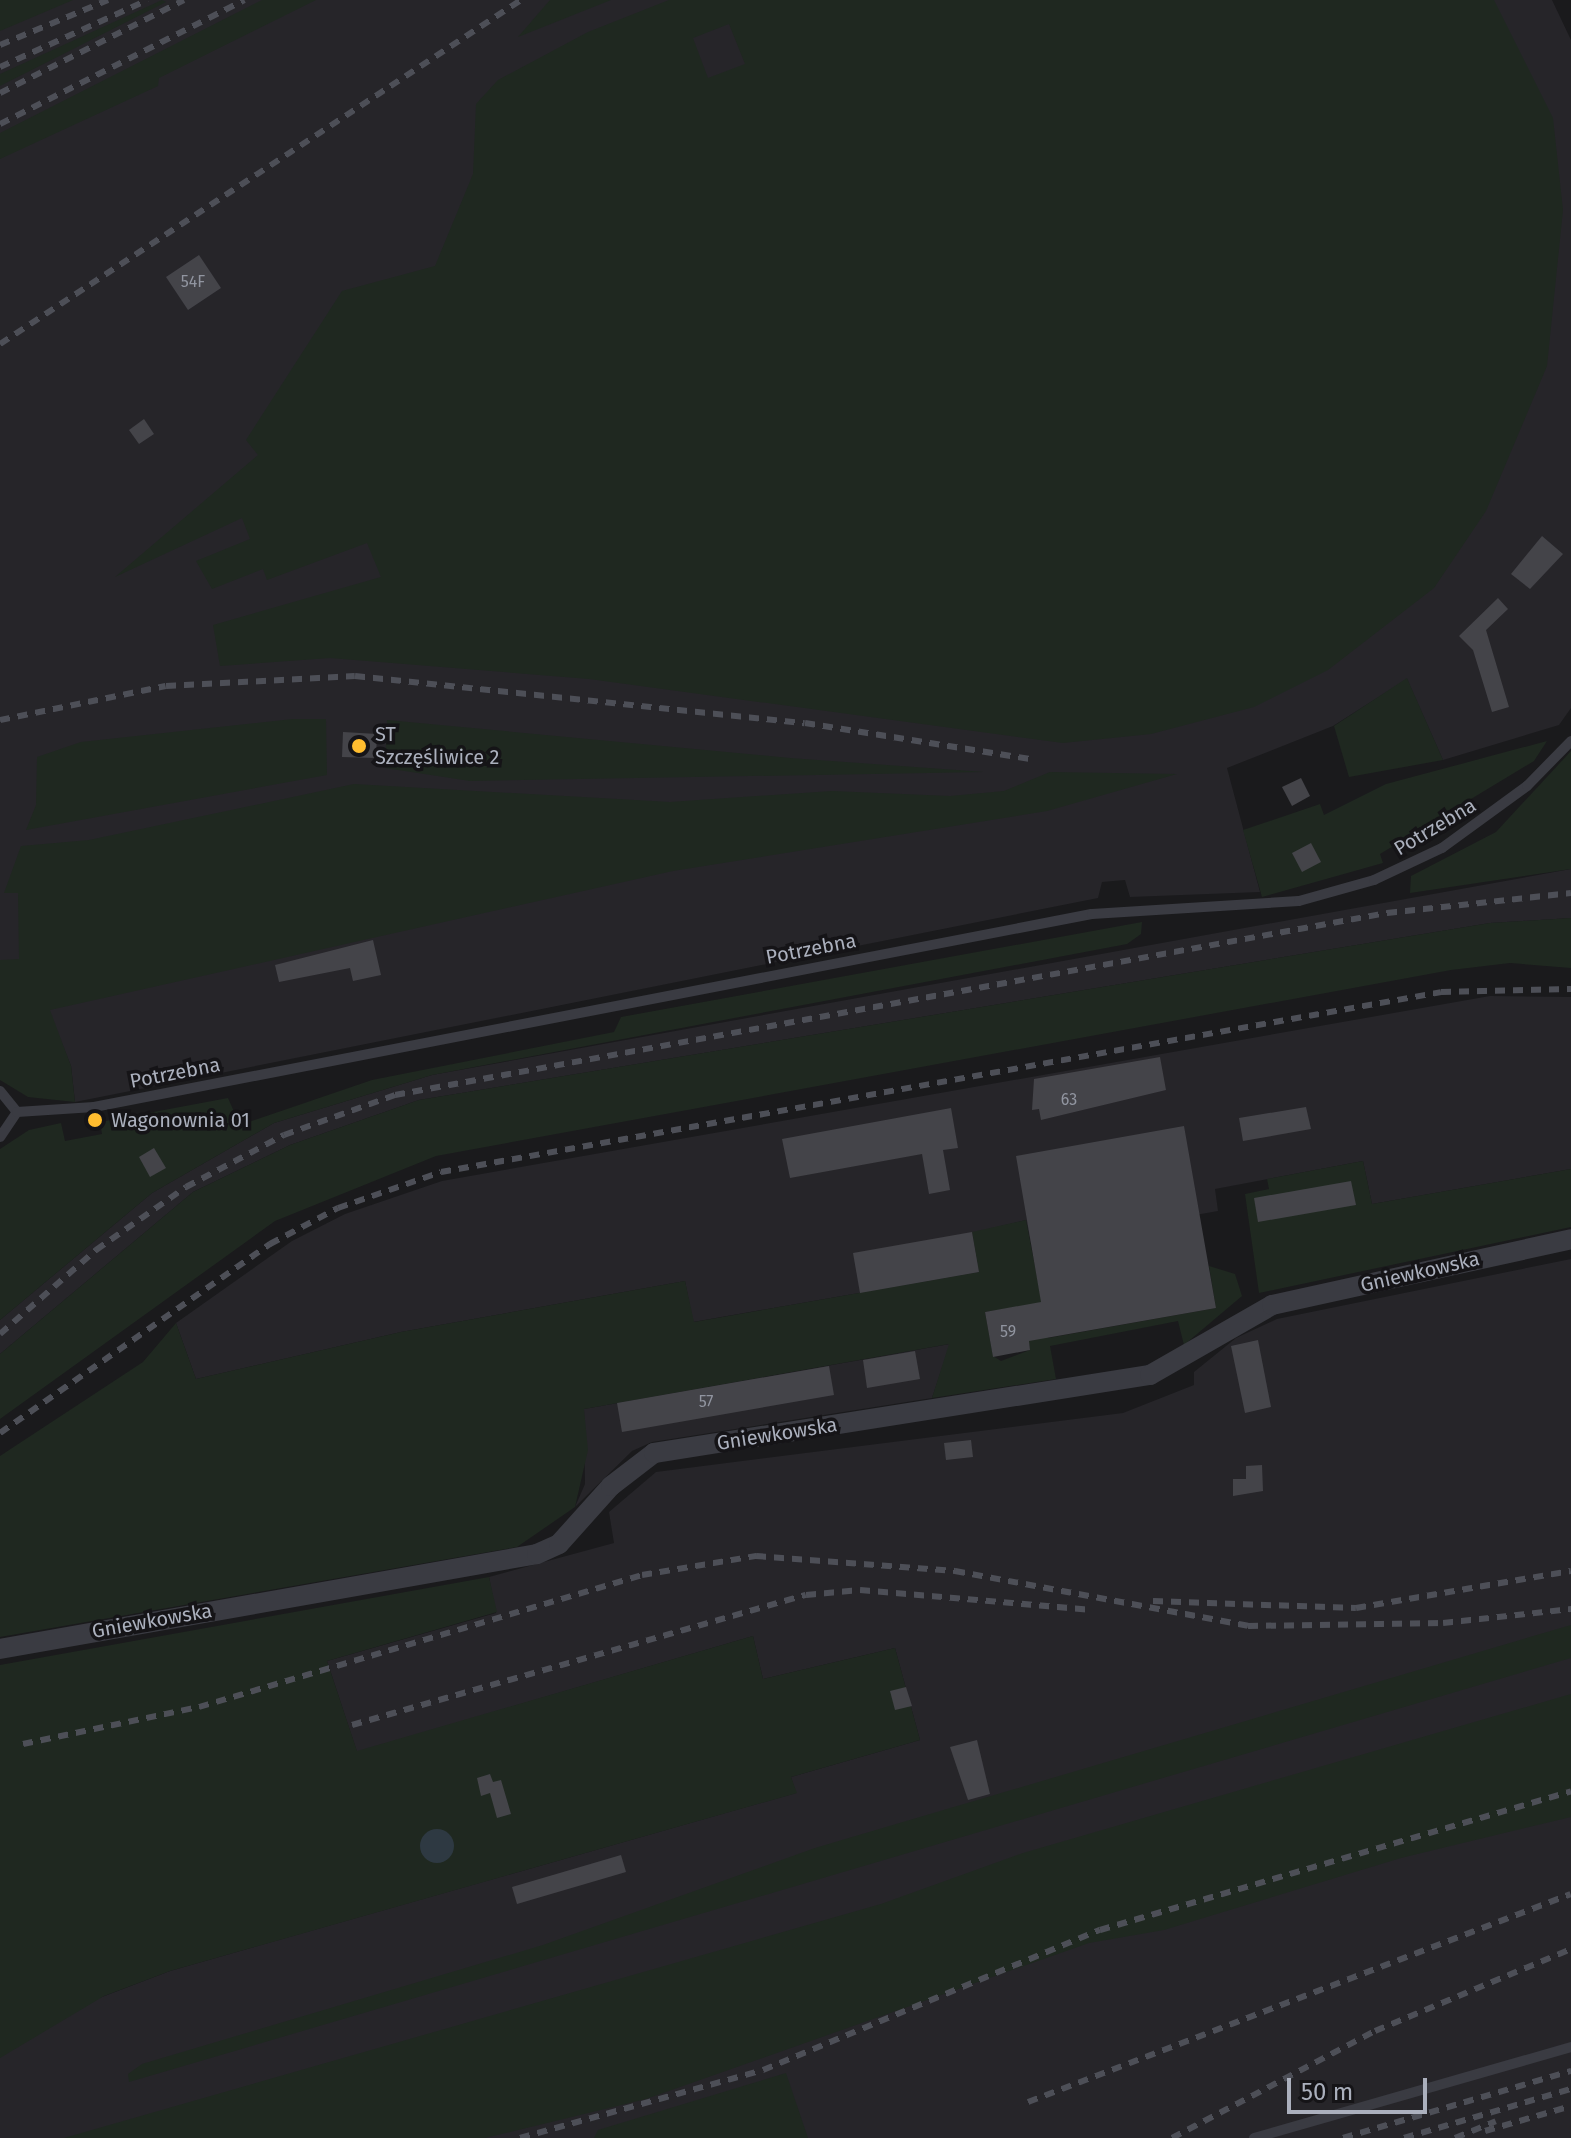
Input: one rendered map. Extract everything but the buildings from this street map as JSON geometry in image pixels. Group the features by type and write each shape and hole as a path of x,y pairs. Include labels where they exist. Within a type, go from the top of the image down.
{"street":[{"name":"Gniewkowska","path":"0,1649 537,1554 559,1544 621,1476 654,1453 1150,1375 1272,1305 1571,1239"}],"lane":[{"name":"Potrzebna","path":"17,1112 94,1107 1092,914 1299,901 1374,880 1442,848 1527,786 1571,741"},
{"path":"0,1091 17,1112 0,1137"},
{"path":"1254,2138 1571,2047"}],"shaded area":[{"path":"0,0 1552,0 1571,40 1571,708 1559,725 1443,760 1407,679 1333,726 1227,768 1260,892 1130,897 1125,880 1102,882 1098,898 75,1102 71,1066 49,1011 0,1021"},
{"path":"0,0 73,0 0,31"},
{"path":"162,0 166,2 0,86 0,74"},
{"path":"262,0 316,0 159,78 158,86 0,159 0,133"},
{"path":"550,0 611,0 518,37"},
{"path":"669,0 1494,0 1553,118 1563,210 1547,366 1486,511 1434,588 1328,670 1254,707 1151,734 1063,743 589,679 330,658 220,666 213,625 381,577 367,543 267,580 263,569 212,589 196,561 250,539 242,518 115,577 258,455 246,440 342,291 435,266 473,174 476,104 498,80 588,32","holes":["729,24 745,64 708,78 693,38"]},
{"path":"1407,678 1443,760 1349,777 1334,726"},
{"path":"293,719 326,719 327,775 26,830 36,805 37,757 81,742"},
{"path":"387,720 790,758 984,772 470,781 385,768"},
{"path":"1547,741 1534,761 1380,854 1383,863 1262,897 1243,830 1320,804 1324,815 1386,784"},
{"path":"1571,751 1571,869 1410,893 1411,876 1496,832"},
{"path":"1050,772 1177,774 1047,811 673,871 50,1010 71,1066 75,1102 28,1097 0,1080 0,960 19,959 18,893 4,893 21,846 89,840 354,784 670,802 832,791 950,796 1004,791"},
{"path":"1571,869 1571,918 1490,923 419,1100 290,1145 193,1192 0,1354 0,1320 152,1193 274,1123 432,1075"},
{"path":"1571,918 1571,968 1510,963 1451,970 436,1156 275,1221 0,1419 0,1354 193,1192 290,1145 419,1100 1490,923"},
{"path":"1142,922 1141,934 1127,944 432,1075 274,1123 152,1193 0,1320 0,1149 29,1130 61,1123 65,1141 102,1134 100,1122 228,1098 240,1125 372,1080 614,1032 621,1017"},
{"path":"1490,996 1571,997 1571,1169 1372,1204 1363,1161 1215,1189 1218,1211 1031,1244 1026,1220 972,1233 979,1272 693,1322 685,1281 401,1332 196,1379 176,1323 292,1241 345,1214 442,1181"},
{"path":"1363,1161 1372,1204 1571,1169 1571,1227 1259,1293 1245,1194 1269,1189 1267,1179"},
{"path":"1026,1220 1042,1303 985,1312 993,1356 1001,1361 1030,1350 1025,1320 1044,1317 1048,1338 1216,1308 1209,1266 1235,1274 1242,1296 1184,1345 1178,1321 1050,1346 1056,1379 932,1398 949,1344 584,1409 588,1450 575,1507 517,1547 0,1637 0,1456 143,1362 176,1323 196,1379 401,1332 685,1281 694,1322 979,1272 972,1232"},
{"path":"1571,1259 1571,2138 0,2138 0,2036 170,1971 796,1793 791,1777 920,1740 895,1648 763,1679 753,1636 357,1752 327,1661 496,1613 489,1577 614,1543 609,1512 656,1472 1123,1413 1194,1385 1194,1372 1236,1338 1277,1319"},
{"path":"950,1344 932,1398 652,1442 632,1451 575,1507 585,1484 584,1409"},
{"path":"489,1577 497,1612 327,1661 357,1751 753,1636 763,1679 895,1648 920,1740 791,1777 797,1793 170,1971 104,1996 0,2058 0,1665"},
{"path":"1571,1625 1571,1658 129,2082 128,2074 142,2064 543,1945 815,1848"},
{"path":"1571,1694 1571,1817 1401,1858 1164,1930 1089,1943 646,2099 485,2138 64,2138 881,1904 1023,1853"},
{"path":"437,1829 449,1834 454,1846 449,1858 437,1863 425,1858 420,1846 425,1834"},
{"path":"786,2073 808,2138 594,2138 598,2130"}],"railway":[{"path":"0,45 108,0"},
{"path":"0,67 148,0"},
{"path":"0,93 184,0"},
{"path":"0,124 244,0"},
{"path":"0,344 521,0"},
{"path":"0,720 166,686 355,676 805,723 1030,759"},
{"path":"0,1334 96,1250 186,1187 284,1135 395,1095 1387,913 1571,893"},
{"path":"0,1433 270,1244 338,1208 441,1172 1441,992 1571,989"},
{"path":"23,1744 199,1707 642,1575 756,1556 955,1571 1248,1626 1443,1623 1571,1609"},
{"path":"1153,1601 1356,1608 1571,1571"},
{"path":"352,1725 806,1595 860,1590 1092,1610"},
{"path":"520,2138 763,2070 1100,1930 1571,1791"},
{"path":"1028,2102 1571,1894"},
{"path":"1172,2138 1375,2031 1571,1949"},
{"path":"1343,2138 1571,2071"},
{"path":"1404,2138 1571,2089"},
{"path":"1485,2131 1571,2106"},
{"path":"1455,2138 1496,2121"}],"place":[{"name":"ST Szczęśliwice 2","path":"359,746"},
{"name":"Wagonownia 01","path":"95,1120"}]}
